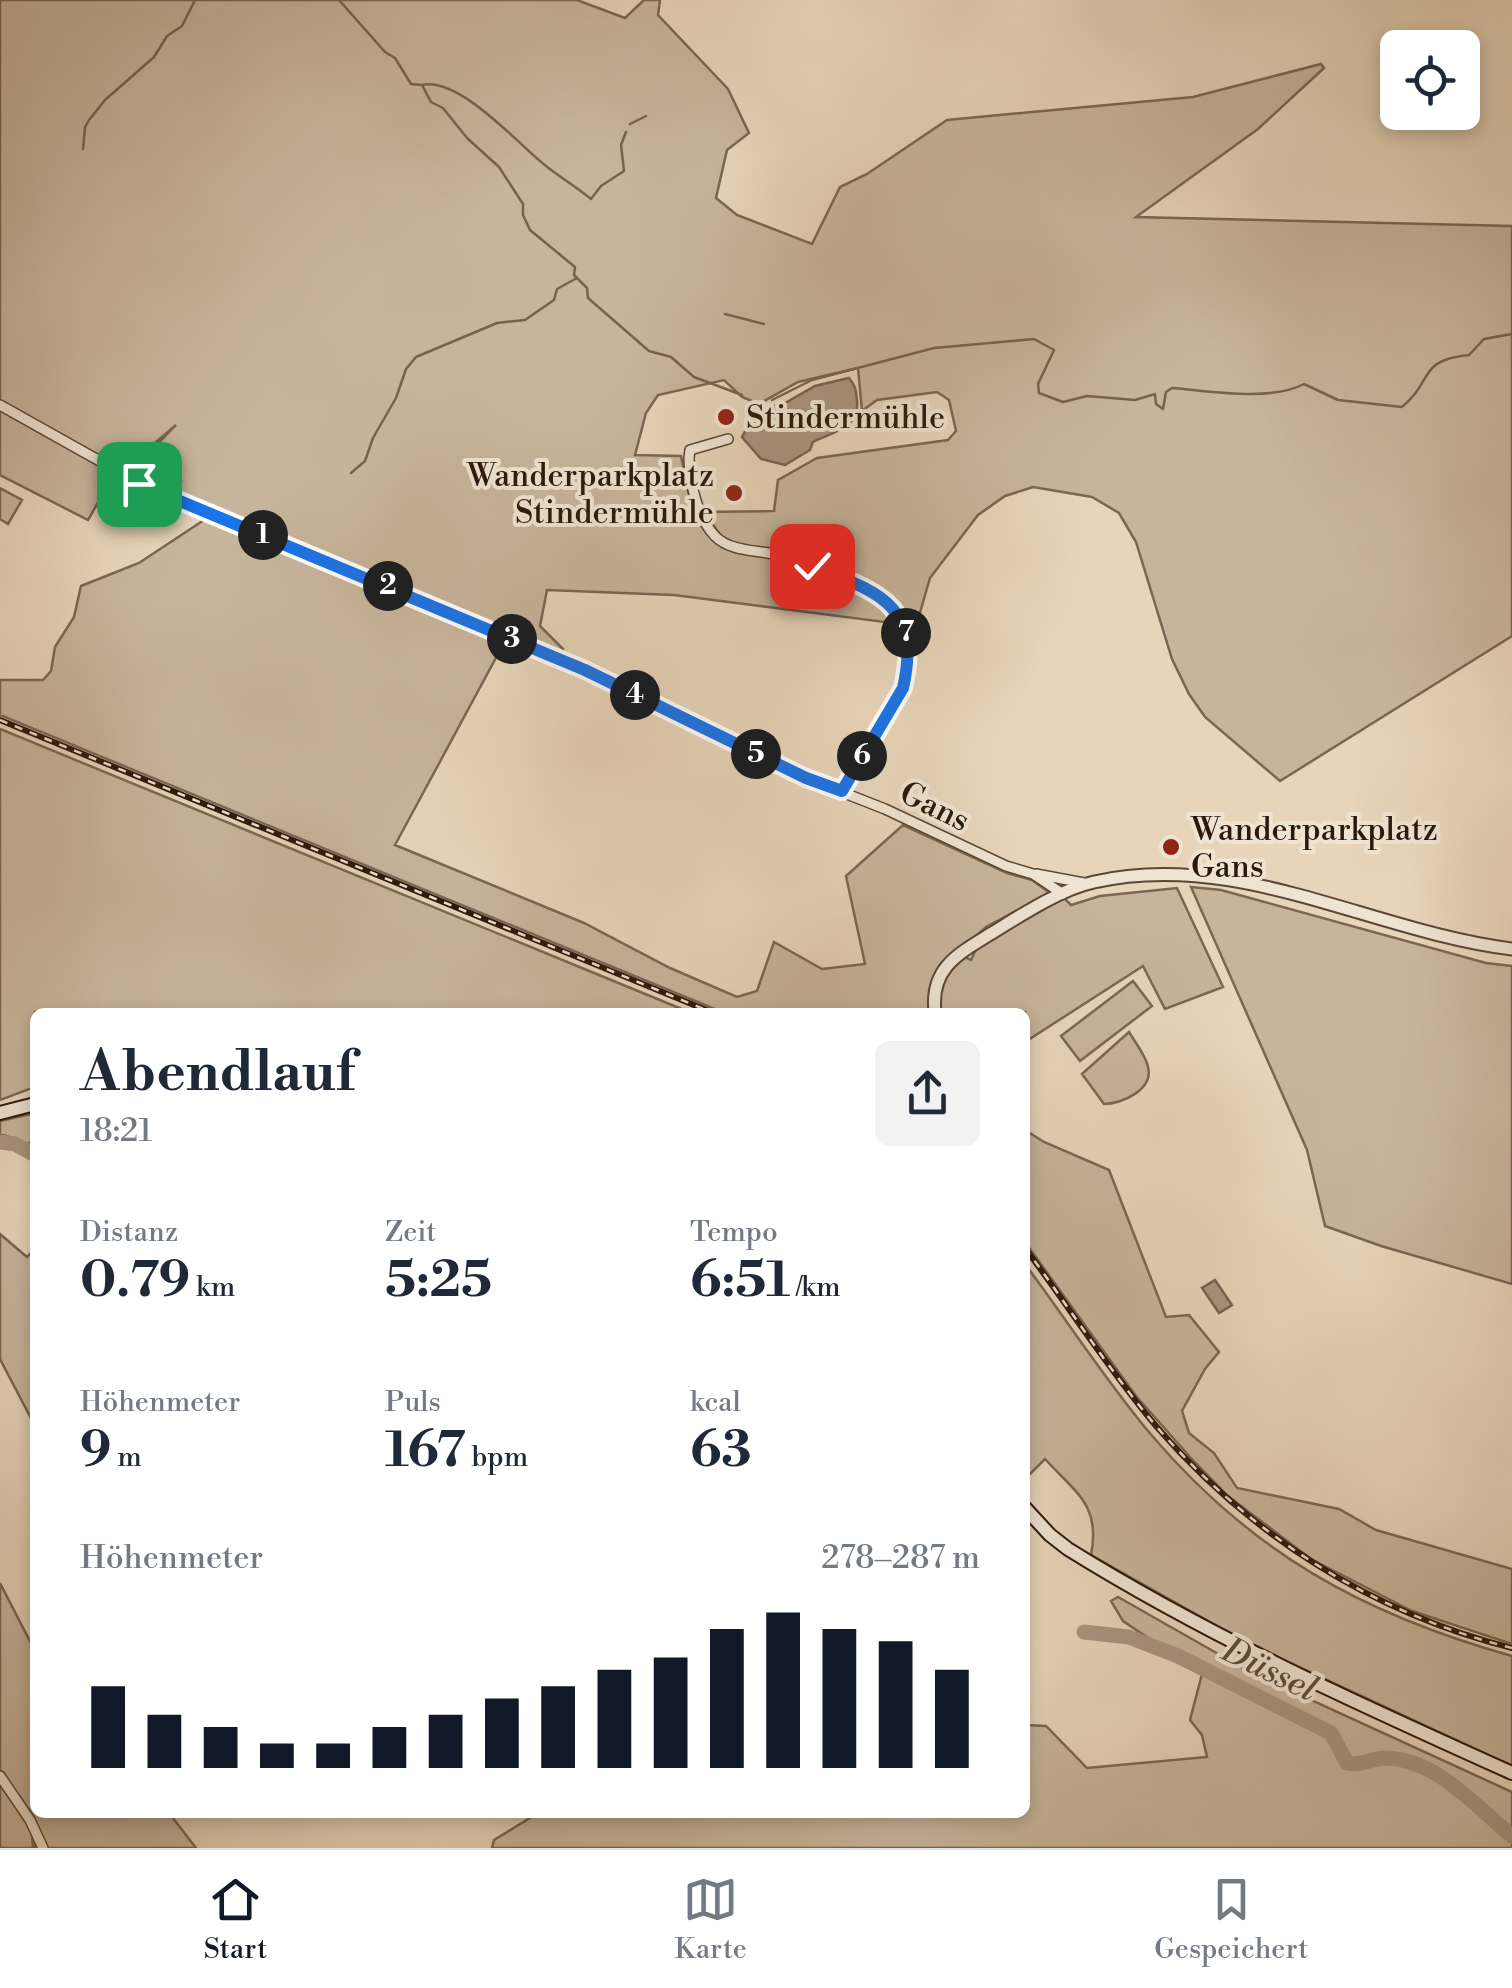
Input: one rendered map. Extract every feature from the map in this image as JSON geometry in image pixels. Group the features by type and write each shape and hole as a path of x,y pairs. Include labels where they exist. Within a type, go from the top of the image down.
{"main road":[{"path":"0,1112 30,1105"},
{"path":"1030,1513 1068,1548 1209,1630 1512,1773"}],"street":[{"name":"Gans","path":"0,405 139,484 585,670 806,778 970,851 1033,874 1087,884"},
{"path":"728,440 690,450 702,517 715,537 732,546 788,558 836,575 885,600 904,623 908,652 903,688 842,791"},
{"path":"935,1008 934,987 946,966 972,945 1087,884 1174,873 1212,875 1448,939 1512,950"},
{"name":"Gans","path":"1033,874 1063,894"},
{"path":"0,1776 30,1820 43,1848"}],"shaded area":[{"path":"0,0 577,0 625,18 644,0 660,0 658,15 728,89 749,133 727,150 716,198 737,215 812,244 840,187 867,174 947,120 1193,97 1321,64 1324,68 1258,129 1136,217 1512,226 1512,636 1280,781 1205,717 1189,694 1172,659 1136,542 1119,513 1092,497 1033,487 1005,496 978,515 930,578 915,630 916,656 912,668 910,623 898,605 806,557 732,543 721,536 704,512 774,511 778,480 817,458 948,440 956,431 949,400 937,392 877,400 862,411 858,368 798,382 759,404 742,397 724,380 658,395 646,413 635,455 681,456 693,508 714,540 836,577 873,597 900,624 674,595 547,590 540,626 563,649 562,654 518,637 504,643 395,845 584,923 670,968 737,997 757,991 774,942 822,969 865,964 846,876 903,825 1007,873 1032,880 1050,893 986,927 957,953 971,960 977,947 1064,898 1071,905 1100,896 1177,888 1223,987 1165,1009 1143,966 1030,1039 1030,1008 712,1008 0,715 0,680 43,680 51,671 55,647 74,617 81,586 139,563 210,516 174,493 181,481 142,460 176,425 122,471 0,401"},
{"path":"849,378 857,410 850,423 813,442 810,450 785,465 761,459 742,437 756,411 785,403 815,386"},
{"path":"0,407 114,474 88,520 0,475"},
{"path":"0,488 22,500 8,524 0,519"},
{"path":"0,729 679,1008 30,1008 30,1089 0,1100"},
{"path":"1191,887 1221,890 1486,963 1512,966 1512,1284 1325,1226 1307,1150"},
{"path":"1133,981 1152,1006 1080,1061 1061,1036"},
{"path":"1129,1032 1143,1054 1149,1075 1141,1089 1127,1098 1104,1104 1082,1074"},
{"path":"30,1114 29,1144 0,1134 0,1121"},
{"path":"1030,1133 1109,1170 1166,1317 1189,1315 1219,1352 1182,1411 1189,1433 1214,1453 1237,1488 1339,1509 1376,1530 1512,1569 1512,1644 1412,1611 1311,1559 1228,1496 1136,1396 1030,1249"},
{"path":"0,1234 27,1257 30,1254 30,1416 0,1359"},
{"path":"1030,1271 1148,1431 1187,1474 1268,1544 1358,1598 1406,1620 1512,1656 1512,1766 1249,1644 1091,1555 1089,1512 1076,1491 1045,1459 1030,1474"},
{"path":"1215,1280 1232,1305 1219,1313 1202,1288"},
{"path":"0,1583 30,1641 30,1818 173,1818 196,1848 41,1848 35,1841 35,1848 0,1848"},
{"path":"1118,1597 1250,1672 1512,1792 1512,1848 492,1848 494,1840 530,1818 1030,1818 1030,1725 1046,1726 1087,1768 1207,1757 1202,1735 1190,1720 1202,1674 1123,1621 1111,1601"}],"waterway":[{"path":"83,149 89,120 105,100 154,57 167,36 182,26 195,0"},
{"path":"339,0 385,52 395,58 411,84 422,85 431,102 443,108 467,138 499,167 523,204 530,230 575,267 574,275 587,288 588,298 649,351 671,357 694,377 742,395"},
{"path":"422,85 437,85 471,101 591,199 601,186 624,171 621,145 626,132"},
{"path":"630,124 646,116"},
{"path":"351,473 365,461 406,369 416,357 497,323 525,320 554,300 557,289 577,278"},
{"path":"725,314 764,324"},
{"path":"772,400 812,380 934,348 1034,339 1054,350 1038,384 1039,393 1063,402 1087,396 1135,400 1155,394 1156,404 1163,409 1166,392 1172,388 1257,394 1304,384 1338,400 1402,407 1433,367 1469,355 1484,339 1512,334"},
{"name":"Düssel","path":"0,1142 30,1152"},
{"name":"Düssel","path":"1084,1632 1129,1637 1178,1656 1331,1733 1347,1763 1405,1760 1439,1775 1512,1836"},
{"path":"32,1835 33,1848"}],"railway":[{"path":"0,720 701,1008"},
{"path":"1030,1255 1156,1426 1232,1502 1317,1565 1363,1591 1460,1633 1512,1648"}],"place":[{"name":"Stindermühle","path":"726,417"},
{"name":"Wanderparkplatz Stindermühle","path":"734,493"},
{"name":"Wanderparkplatz Gans","path":"1171,847"}],"route":[{"path":"139,484 585,670 806,778 842,791 899,698 907,672 906,636 904,623 885,600 812,566"}]}
